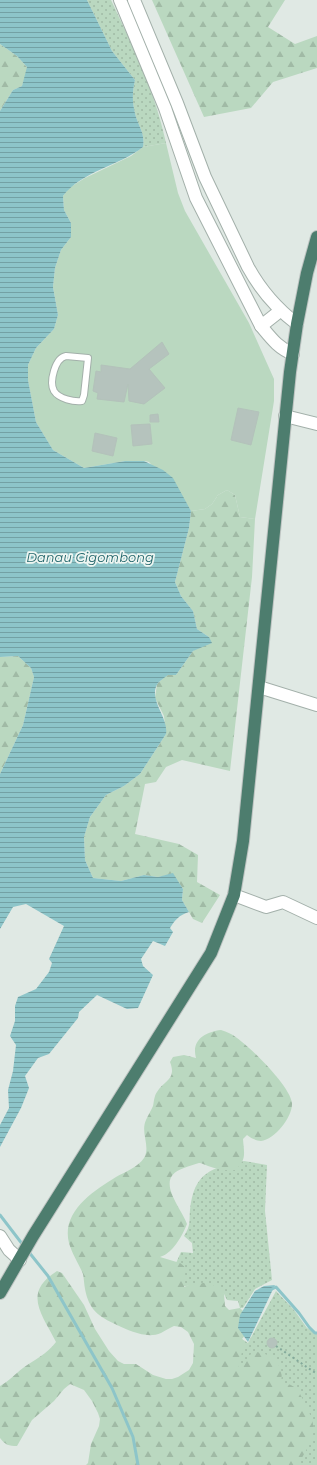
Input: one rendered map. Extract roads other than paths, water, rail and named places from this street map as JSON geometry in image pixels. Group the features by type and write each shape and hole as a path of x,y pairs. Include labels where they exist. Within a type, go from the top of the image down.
{"highway":[{"path":"0,1293 211,953 234,895 243,841 285,416 296,324 307,273 317,237"}],"street":[{"path":"120,0 165,108 196,198 261,326 275,343 284,350 293,354"},
{"path":"134,0 205,177 248,267 280,311 296,324"},
{"path":"243,290 258,282"},
{"path":"261,326 280,311"},
{"path":"285,416 317,424"},
{"path":"259,687 317,705"},
{"path":"234,895 266,906 283,902 317,918"},
{"path":"0,1236 9,1250 21,1258"}],"lane":[{"path":"60,358 88,358 86,379 82,401 64,398 58,395 54,390 53,382 55,367 60,358"}],"water":[{"name":"Danau Cigombong","path":"0,0 87,0 112,51 135,80 133,103 136,117 143,135 143,147 133,154 80,180 63,196 64,210 71,223 71,237 61,250 55,268 53,287 58,315 54,329 36,348 28,365 28,380 36,422 53,450 84,468 125,461 144,461 163,470 173,478 191,511 189,528 175,582 181,596 193,611 197,629 209,637 212,643 193,651 176,675 168,675 158,683 155,689 156,702 164,721 166,734 140,774 124,786 106,795 90,817 84,837 85,860 93,878 121,881 144,875 158,877 173,873 183,889 182,900 189,912 180,916 172,925 170,928 173,932 165,946 153,941 141,959 143,966 153,975 138,1008 127,1009 97,995 79,1012 78,1018 49,1054 38,1058 25,1076 29,1088 21,1108 0,1147 0,1125 9,1108 8,1090 13,1071 16,1045 10,1036 15,1021 15,1006 18,997 36,989 49,972 52,963 49,959 64,926 26,904 13,907 0,929 0,774 23,725 34,677 31,668 18,656 0,657 0,111 13,90 22,86 27,67 17,56 0,44"},
{"path":"275,1285 248,1342 238,1328 240,1315 255,1291 264,1286"}],"waterway":[{"path":"0,1215 23,1245"},
{"path":"28,1251 48,1276 112,1388 133,1437 138,1465"},
{"path":"270,1290 276,1287 309,1327 317,1333"}]}
